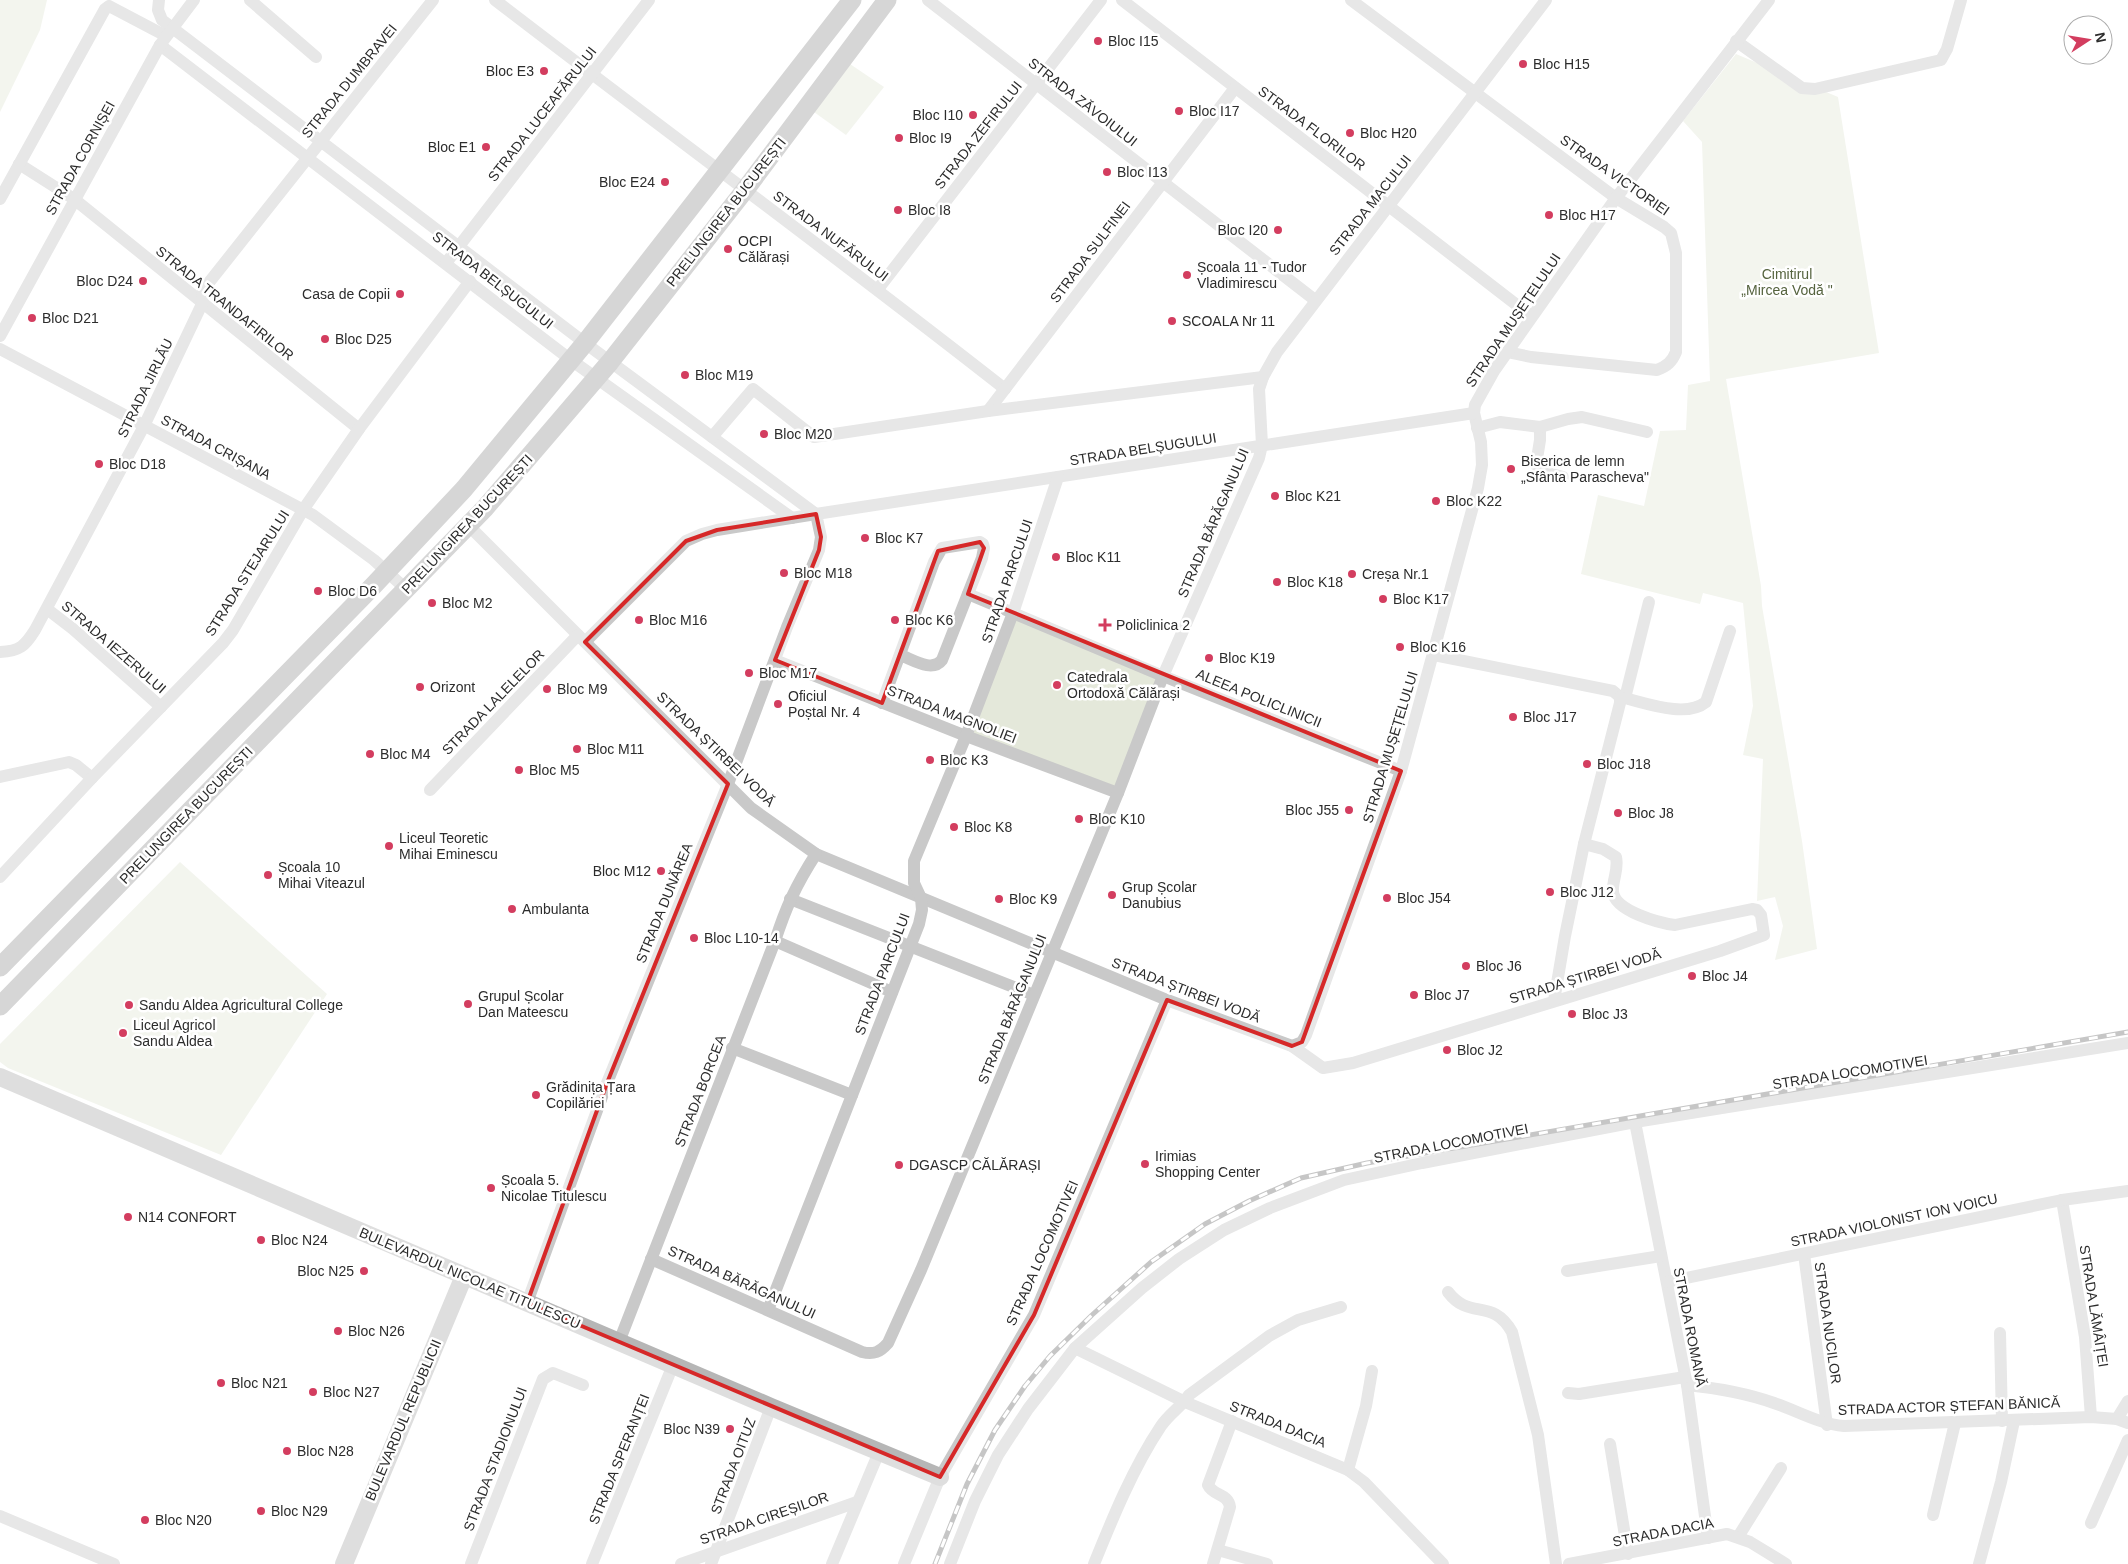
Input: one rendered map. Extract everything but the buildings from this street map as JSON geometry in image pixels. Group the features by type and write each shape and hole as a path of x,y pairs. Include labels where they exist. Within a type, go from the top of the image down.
{"main road":[{"name":"PRELUNGIREA BUCUREȘTI","path":"0,967 387,571 464,489 585,343 852,0"},
{"name":"PRELUNGIREA BUCUREȘTI","path":"0,1006 470,526 610,362 745,190 887,0"},
{"name":"BULEVARDUL NICOLAE TITULESCU","path":"0,1077 771,1407 940,1476"},
{"name":"BULEVARDUL REPUBLICII","path":"344,1564 464,1276"}],"street":[{"path":"159,0 158,10 167,36"},
{"name":"STRADA CORNIȘEI","path":"0,336 74,199 167,36 194,0"},
{"path":"250,0 316,57"},
{"name":"STRADA DUMBRAVEI","path":"308,157 432,0"},
{"name":"STRADA NUFĂRULUI","path":"494,0 878,289 1005,389"},
{"name":"STRADA LUCEAFĂRULUI","path":"446,263 649,0"},
{"name":"STRADA ZĂVOIULUI","path":"928,0 1315,300"},
{"name":"STRADA ZEFIRULUI","path":"878,289 1102,0"},
{"name":"STRADA FLORILOR","path":"1122,0 1531,316"},
{"name":"STRADA VICTORIEI","path":"1351,0 1616,198 1671,233 1676,253 1676,352 1673,359 1666,366 1657,370 1531,357 1507,352"},
{"name":"STRADA MACULUI","path":"1262,445 1259,389 1263,377 1277,352 1546,0"},
{"name":"STRADA MUȘEȚELULUI","path":"1292,1046 1302,1042 1306,1035 1402,771 1434,655 1482,465 1481,442 1474,413 1478,398 1531,316 1616,198 1769,0"},
{"path":"1736,41 1802,88 1815,89 1941,60 1947,49 1961,0"},
{"path":"0,199 105,9 109,6 167,36"},
{"name":"STRADA BELȘUGULUI","path":"167,36 321,141 610,362 816,514"},
{"name":"STRADA BELȘUGULUI","path":"167,36 308,157 571,360 792,518 1474,413"},
{"name":"STRADA SULFINEI","path":"988,411 1235,88"},
{"name":"STRADA JIRLĂU","path":"0,652 25,646 47,609 144,426 202,304 203,290 308,157"},
{"name":"STRADA TRANDAFIRILOR","path":"19,164 74,199 359,429"},
{"name":"STRADA STEJARULUI","path":"0,877 92,778 205,664 233,630 304,510 359,429 470,281"},
{"name":"STRADA CRIȘANA","path":"0,349 304,510 387,571 406,590"},
{"path":"712,437 753,389 814,437 988,411 1263,377"},
{"path":"1477,428 1500,422 1540,427 1582,417 1647,432"},
{"path":"1540,427 1536,465 1544,472 1564,476"},
{"name":"STRADA BĂRĂGANULUI","path":"651,1259 862,1352 870,1354 882,1350 888,1343 921,1270 1118,793 1163,676 1255,467 1262,445"},
{"name":"STRADA PARCULUI","path":"768,1310 919,924 922,910 921,898 914,883 914,862 966,736 1013,612 1058,477"},
{"name":"STRADA DUNĂREA","path":"527,1303 607,1083 728,784 819,550 821,538 816,514"},
{"name":"STRADA LALELELOR","path":"430,790 582,638 686,541 717,530 792,518"},
{"name":"STRADA ȘTIRBEI VODĂ","path":"470,526 751,808 816,854 1167,1000 1292,1046 1322,1068 1339,1066 1764,935 1761,915 1757,910 1675,925 1666,924 1625,908 1615,899 1613,890 1618,866 1616,857 1603,849 1584,844"},
{"path":"882,703 900,654 938,551 946,547 980,542 983,544 984,548 968,594 939,664 928,665 900,654"},
{"name":"ALEEA POLICLINICII","path":"968,594 1163,676 1402,771"},
{"path":"1554,1001 1584,844 1620,703 1649,602"},
{"name":"STRADA IEZERULUI","path":"47,609 73,629 161,707"},
{"path":"1434,655 1614,691 1622,698 1681,710 1699,708 1706,702 1730,632"},
{"name":"STRADA MAGNOLIEI","path":"775,660 966,736 1118,793"},
{"path":"0,777 69,762 76,765 92,778"},
{"name":"STRADA BORCEA","path":"619,1342 790,899 796,885 816,854"},
{"path":"790,899 1034,995"},
{"path":"775,941 892,992"},
{"name":"STRADA LOCOMOTIVEI","path":"904,1564 940,1476 1034,1315 1167,1000"},
{"name":"STRADA LOCOMOTIVEI","path":"950,1564 975,1502 998,1455 1028,1409 1075,1348 1142,1288 1179,1259 1224,1230 1270,1208 1344,1180 1635,1122 2128,1043"},
{"path":"732,1048 852,1096"},
{"name":"STRADA ROMANĂ","path":"1635,1122 1686,1381 1708,1538"},
{"name":"STRADA VIOLONIST ION VOICU","path":"1667,1282 2062,1200 2128,1191"},
{"name":"STRADA LĂMÂIȚEI","path":"2062,1200 2085,1337 2091,1417"},
{"name":"STRADA NUCILOR","path":"1804,1254 1827,1425"},
{"path":"1567,1271 1661,1256"},
{"path":"1448,1292 1455,1302 1498,1314 1506,1320 1512,1332 1538,1435 1556,1564"},
{"path":"1094,1564 1124,1494 1161,1425 1185,1402 1189,1395 1270,1336 1298,1320 1341,1307"},
{"path":"1979,1564 2001,1482 2008,1421 2000,1333"},
{"name":"STRADA DACIA","path":"1075,1348 1185,1402 1348,1470 1364,1482 1443,1564"},
{"name":"STRADA SPERANȚEI","path":"592,1564 673,1365"},
{"path":"1348,1470 1366,1406 1372,1371"},
{"name":"STRADA STADIONULUI","path":"471,1564 543,1379 552,1374 583,1385"},
{"name":"STRADA ACTOR ȘTEFAN BĂNICĂ","path":"1568,1393 1579,1394 1686,1381 1775,1403 1827,1425 1844,1426 2091,1417 2122,1421"},
{"path":"2122,1421 2128,1401"},
{"name":"STRADA OITUZ","path":"711,1564 771,1407"},
{"path":"1213,1564 1230,1502 1226,1497 1210,1490 1208,1485 1232,1421"},
{"path":"1933,1515 1955,1423"},
{"path":"2091,1522 2128,1440"},
{"path":"1610,1444 1628,1554"},
{"path":"832,1564 880,1452"},
{"path":"1738,1537 1781,1468"},
{"name":"STRADA CIREȘILOR","path":"681,1564 857,1502"},
{"path":"0,1516 95,1560 114,1564"},
{"name":"STRADA DACIA","path":"1569,1564 1727,1534 1738,1537 1786,1564"},
{"path":"1218,1550 1267,1564"}],"highlighted area":[{"path":"816,514 821,537 819,550 775,660 882,703 938,551 980,542 984,548 968,594 1401,771 1302,1042 1292,1046 1167,1000 1034,1315 940,1477 527,1303 607,1083 728,784 585,642 686,541 717,530"}],"green space":[{"path":"0,0 47,0 40,30 0,112"},
{"name":"Cimitirul „Mircea Vodă \"","path":"1736,54 1838,97 1879,353 1726,379 1802,841 1817,949 1775,960 1783,926 1775,897 1757,901 1763,759 1743,755 1753,706 1743,603 1703,593 1700,604 1581,574 1598,495 1644,506 1660,431 1686,430 1688,385 1710,381 1702,142 1683,121"},
{"path":"850,64 884,87 846,135 814,112"},
{"path":"1013,613 1163,676 1118,793 966,736"},
{"path":"180,862 327,994 221,1155 8,1068 0,1062 0,1044"}],"railway":[{"path":"935,1564 967,1484 995,1430 1025,1386 1050,1356 1151,1262 1205,1224 1249,1201 1301,1178 1367,1163 2128,1032"}],"place":[{"name":"Bloc I15","path":"1098,41"},
{"name":"Bloc H15","path":"1523,64"},
{"name":"Bloc E3","path":"544,71"},
{"name":"Bloc I17","path":"1179,111"},
{"name":"Bloc I10","path":"973,115"},
{"name":"Bloc H20","path":"1350,133"},
{"name":"Bloc I9","path":"899,138"},
{"name":"Bloc E1","path":"486,147"},
{"name":"Bloc I13","path":"1107,172"},
{"name":"Bloc E24","path":"665,182"},
{"name":"Bloc I8","path":"898,210"},
{"name":"Bloc H17","path":"1549,215"},
{"name":"Bloc I20","path":"1278,230"},
{"name":"OCPI Călărași","path":"728,249"},
{"name":"Școala 11 - Tudor Vladimirescu","path":"1187,275"},
{"name":"Bloc D24","path":"143,281"},
{"name":"Casa de Copii","path":"400,294"},
{"name":"Bloc D21","path":"32,318"},
{"name":"SCOALA Nr 11","path":"1172,321"},
{"name":"Bloc D25","path":"325,339"},
{"name":"Bloc M19","path":"685,375"},
{"name":"Bloc M20","path":"764,434"},
{"name":"Bloc D18","path":"99,464"},
{"name":"Biserica de lemn „Sfânta Parascheva\"","path":"1511,469"},
{"name":"Bloc K21","path":"1275,496"},
{"name":"Bloc K22","path":"1436,501"},
{"name":"Bloc K7","path":"865,538"},
{"name":"Bloc K11","path":"1056,557"},
{"name":"Bloc M18","path":"784,573"},
{"name":"Creșa Nr.1","path":"1352,574"},
{"name":"Bloc K18","path":"1277,582"},
{"name":"Bloc D6","path":"318,591"},
{"name":"Bloc K17","path":"1383,599"},
{"name":"Bloc M2","path":"432,603"},
{"name":"Bloc M16","path":"639,620"},
{"name":"Bloc K6","path":"895,620"},
{"name":"Policlinica 2","path":"1105,625"},
{"name":"Bloc K16","path":"1400,647"},
{"name":"Bloc K19","path":"1209,658"},
{"name":"Bloc M17","path":"749,673"},
{"name":"Catedrala Ortodoxă Călărași","path":"1057,685"},
{"name":"Orizont","path":"420,687"},
{"name":"Bloc M9","path":"547,689"},
{"name":"Oficiul Poștal Nr. 4","path":"778,704"},
{"name":"Bloc J17","path":"1513,717"},
{"name":"Bloc M11","path":"577,749"},
{"name":"Bloc M4","path":"370,754"},
{"name":"Bloc K3","path":"930,760"},
{"name":"Bloc J18","path":"1587,764"},
{"name":"Bloc M5","path":"519,770"},
{"name":"Bloc J55","path":"1349,810"},
{"name":"Bloc J8","path":"1618,813"},
{"name":"Bloc K10","path":"1079,819"},
{"name":"Bloc K8","path":"954,827"},
{"name":"Liceul Teoretic Mihai Eminescu","path":"389,846"},
{"name":"Bloc M12","path":"661,871"},
{"name":"Școala 10 Mihai Viteazul","path":"268,875"},
{"name":"Bloc J12","path":"1550,892"},
{"name":"Grup Școlar Danubius","path":"1112,895"},
{"name":"Bloc J54","path":"1387,898"},
{"name":"Bloc K9","path":"999,899"},
{"name":"Ambulanta","path":"512,909"},
{"name":"Bloc L10-14","path":"694,938"},
{"name":"Bloc J6","path":"1466,966"},
{"name":"Bloc J4","path":"1692,976"},
{"name":"Bloc J7","path":"1414,995"},
{"name":"Grupul Școlar Dan Mateescu","path":"468,1004"},
{"name":"Sandu Aldea Agricultural College","path":"129,1005"},
{"name":"Bloc J3","path":"1572,1014"},
{"name":"Liceul Agricol Sandu Aldea","path":"123,1033"},
{"name":"Bloc J2","path":"1447,1050"},
{"name":"Grădinița Țara Copilăriei","path":"536,1095"},
{"name":"Irimias Shopping Center","path":"1145,1164"},
{"name":"DGASCP CĂLĂRAȘI","path":"899,1165"},
{"name":"Școala 5. Nicolae Titulescu","path":"491,1188"},
{"name":"N14 CONFORT","path":"128,1217"},
{"name":"Bloc N24","path":"261,1240"},
{"name":"Bloc N25","path":"364,1271"},
{"name":"Bloc N26","path":"338,1331"},
{"name":"Bloc N21","path":"221,1383"},
{"name":"Bloc N27","path":"313,1392"},
{"name":"Bloc N39","path":"730,1429"},
{"name":"Bloc N28","path":"287,1451"},
{"name":"Bloc N29","path":"261,1511"},
{"name":"Bloc N20","path":"145,1520"}]}
